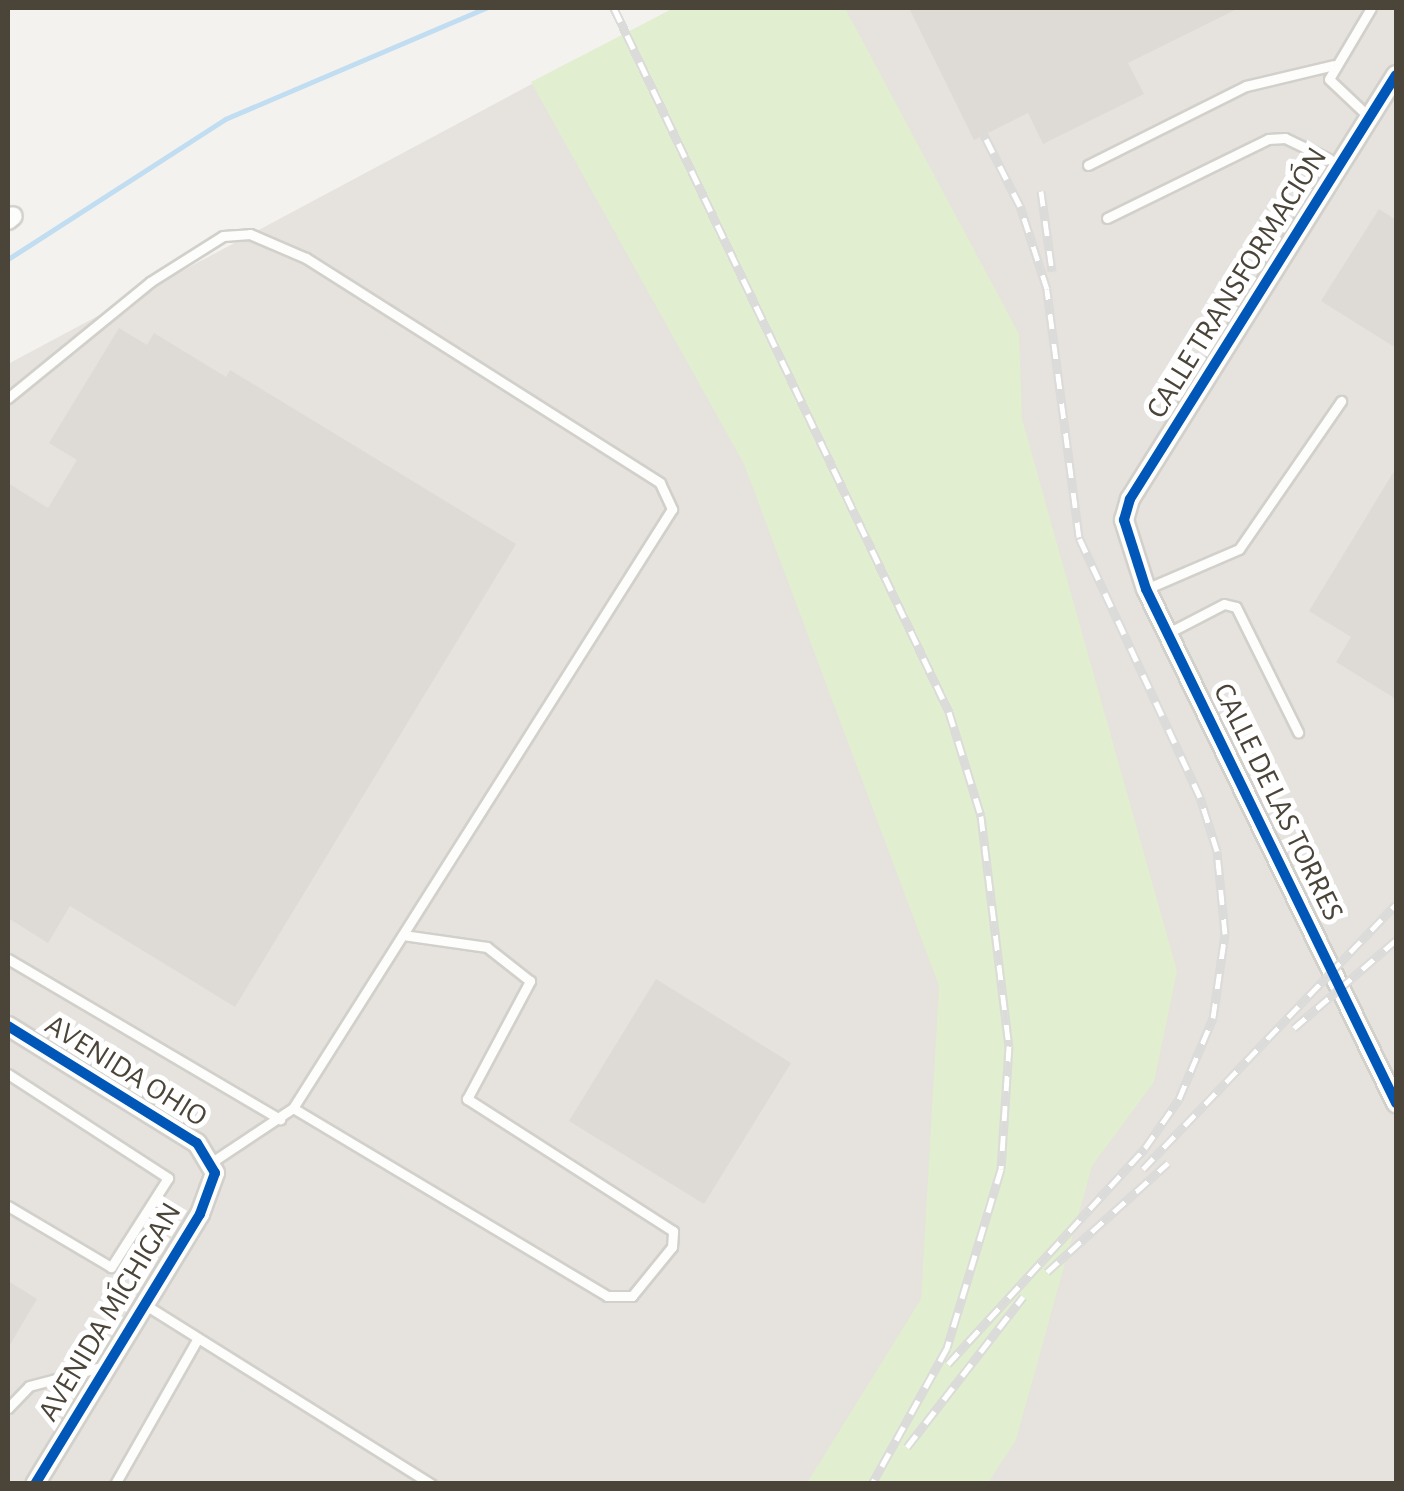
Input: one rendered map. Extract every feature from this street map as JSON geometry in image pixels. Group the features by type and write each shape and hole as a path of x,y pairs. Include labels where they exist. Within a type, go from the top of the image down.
{"street":[{"name":"CALLE TRANSFORMACIÓN","path":"1124,520 1130,499 1396,76"},
{"name":"CALLE DE LAS TORRES","path":"1124,520 1146,589 1396,1102"},
{"name":"AVENIDA OHIO","path":"8,1026 185,1134 212,1162"},
{"name":"AVENIDA MÍCHIGAN","path":"35,1484 208,1198 212,1162"}],"lane":[{"path":"1370,118 1330,79 1334,64 1371,8"},
{"path":"1088,165 1246,86 1334,64"},
{"path":"1107,218 1268,138 1285,138 1341,165"},
{"path":"8,398 150,282 222,236 250,234 306,258 660,484 672,509 293,1108 212,1162"},
{"path":"1146,589 1240,549 1342,400"},
{"path":"1168,633 1224,604 1236,607 1298,732"},
{"path":"293,1108 607,1296 632,1296 672,1248 674,1231 467,1099 530,981 487,947 402,935"},
{"path":"8,959 280,1118"},
{"path":"8,1074 168,1178 111,1266 8,1206"},
{"path":"144,1304 430,1484"},
{"path":"115,1484 198,1338"},
{"path":"8,1408 29,1386 107,1365"}],"shaded area":[{"path":"674,8 1396,8 1396,1483 8,1483 8,364"}],"green space":[{"path":"674,8 845,8 1019,334 1022,419 1177,971 1154,1082 1092,1166 1016,1440 988,1483 807,1483 921,1299 939,986 744,464 531,82"}],"building":[{"path":"909,8 1239,8 1128,63 1144,94 1043,144 1028,113 974,140"},
{"path":"1379,209 1396,220 1396,348 1321,301"},
{"path":"119,328 147,345 154,333 226,377 230,370 516,544 235,1007 70,906 48,943 8,918 8,483 48,508 77,460 49,443"},
{"path":"1396,468 1396,699 1336,662 1351,637 1309,611"},
{"path":"656,979 791,1063 704,1204 569,1121"},
{"path":"8,1281 37,1299 8,1348"}],"waterway":[{"path":"8,259 225,119 485,8"}],"railway":[{"path":"614,8 949,712 981,816 1009,1046 1001,1169 947,1348 872,1484"},
{"path":"948,1364 1145,1148 1179,1099 1213,1018 1225,934 1217,851 1200,797 1079,537 1047,289 1020,206 984,135"},
{"path":"1041,191 1052,271"},
{"path":"1143,1169 1396,904"},
{"path":"1294,1028 1396,940"},
{"path":"1047,1272 1168,1163"},
{"path":"907,1447 1023,1297"}],"cycle path":[{"path":"1396,75 1130,499 1124,520 1146,589 1396,1103"},
{"path":"8,1026 197,1143 215,1173 200,1214 35,1484"}]}
